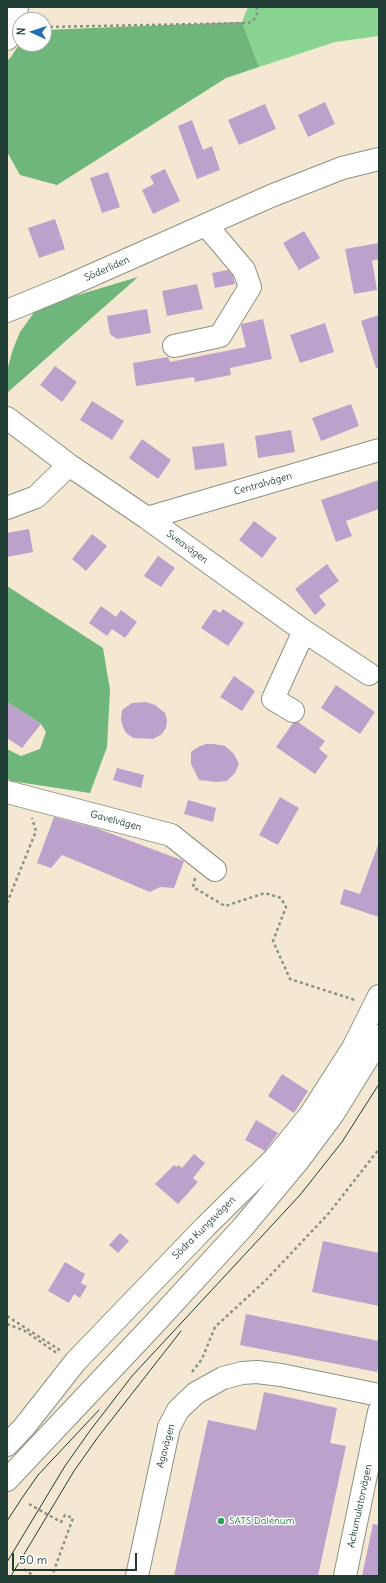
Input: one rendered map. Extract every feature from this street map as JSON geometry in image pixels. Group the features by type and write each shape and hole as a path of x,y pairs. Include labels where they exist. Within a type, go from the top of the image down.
{"street":[{"path":"7,39 14,27 17,7"},
{"name":"Söderliden","path":"7,311 271,196 342,168 379,159"},
{"path":"174,346 220,336 250,287 244,270 206,225"},
{"name":"Sveavägen","path":"7,418 69,465 147,518 304,631 369,674"},
{"name":"Centralvägen","path":"147,518 379,450"},
{"path":"7,508 36,497 69,465"},
{"path":"293,711 273,699 304,631"},
{"name":"Gavelvägen","path":"16,795 171,836 207,864"},
{"name":"Södra Kungsvägen","path":"7,1445 24,1427 74,1363 196,1236 275,1158 310,1115 353,1048 377,1001"},
{"path":"7,1480 149,1330 243,1227 298,1161 333,1114 369,1056 379,1036"},
{"name":"Agavägen","path":"137,1576 169,1427 178,1410 196,1393 223,1378 242,1373 257,1372 281,1375 379,1395"},
{"name":"Ackumulatorvägen","path":"345,1576 379,1412"}],"path":[{"path":"52,27 248,23 253,21 257,14 257,7"},
{"path":"7,903 36,831 16,795"},
{"path":"207,864 193,887 225,906 265,893 281,898 286,907 273,941 290,979 377,1001"},
{"path":"187,1377 202,1359 215,1327 266,1280 329,1213 379,1150"},
{"path":"7,1316 74,1363"},
{"path":"7,1324 25,1331 74,1363"},
{"path":"29,1504 61,1522 65,1515 73,1518 52,1576"},
{"path":"24,1570 34,1576"}],"green space":[{"path":"250,7 379,7 379,36 335,42 259,67 242,22 247,9"},
{"path":"242,22 259,67 226,78 57,185 20,175 7,152 7,61 14,52 52,52 52,30"},
{"path":"138,277 7,393 7,371 13,349 20,332 38,307"},
{"path":"7,586 103,648 110,690 107,747 90,793 11,781 7,778 7,749 21,756 40,749 46,732 41,724 7,702"}],"building":[{"path":"325,102 335,124 308,137 298,115"},
{"path":"265,104 276,129 239,145 228,120"},
{"path":"192,120 203,150 212,146 220,170 197,179 178,126"},
{"path":"165,169 180,201 153,214 142,190 154,184 150,176"},
{"path":"108,172 120,207 102,213 90,178"},
{"path":"55,219 65,249 39,258 28,228"},
{"path":"304,231 320,258 299,270 283,243"},
{"path":"379,243 379,259 372,261 377,290 354,294 345,249"},
{"path":"228,270 233,276 235,284 215,288 212,273"},
{"path":"197,284 203,309 167,316 162,291"},
{"path":"147,309 151,333 117,339 110,334 107,316"},
{"path":"379,315 379,368 376,368 361,321"},
{"path":"263,319 272,359 230,368 231,375 195,382 194,377 136,386 133,363 168,357 170,362 246,347 241,326 242,324"},
{"path":"325,323 334,352 300,363 290,335"},
{"path":"55,366 77,382 62,402 40,385"},
{"path":"92,401 124,421 112,440 80,420"},
{"path":"351,404 359,426 321,441 312,418"},
{"path":"291,430 295,452 258,458 255,436"},
{"path":"142,439 171,460 158,479 129,458"},
{"path":"224,443 227,466 195,470 192,447"},
{"path":"379,480 379,509 346,521 352,536 336,542 321,500"},
{"path":"254,521 277,538 262,558 239,540"},
{"path":"29,529 33,552 7,557 7,533"},
{"path":"92,534 107,546 86,571 72,559"},
{"path":"158,556 175,568 161,587 144,576"},
{"path":"327,564 339,581 319,596 326,605 315,615 295,589"},
{"path":"101,606 116,617 121,610 137,622 125,638 112,629 107,636 89,623"},
{"path":"214,609 220,613 223,609 244,623 228,646 201,628"},
{"path":"234,676 255,691 242,711 220,697"},
{"path":"336,685 375,712 360,734 321,708"},
{"path":"7,702 41,724 22,748 7,738"},
{"path":"146,702 155,705 165,713 167,720 166,728 162,734 153,739 133,738 126,733 123,727 121,720 122,710 132,703"},
{"path":"298,722 325,741 319,749 328,756 315,774 276,747 293,723"},
{"path":"206,744 225,746 234,754 239,764 235,773 227,781 216,782 199,780 191,764 191,752"},
{"path":"117,768 144,775 141,788 113,780"},
{"path":"280,797 299,808 278,845 259,835"},
{"path":"188,800 216,808 213,822 184,814"},
{"path":"54,817 96,828 184,861 174,888 160,887 150,892 62,855 51,868 37,863"},
{"path":"378,845 379,917 340,904 344,889 360,894"},
{"path":"282,1074 308,1091 294,1113 268,1096"},
{"path":"256,1120 278,1133 265,1151 245,1140"},
{"path":"194,1154 205,1163 193,1178 198,1182 178,1204 155,1184 174,1165 177,1167 179,1165 182,1168"},
{"path":"120,1233 129,1241 118,1253 109,1245"},
{"path":"323,1241 379,1253 379,1306 312,1292"},
{"path":"65,1262 85,1274 81,1283 87,1286 80,1298 74,1294 69,1303 48,1291"},
{"path":"246,1314 379,1341 379,1362 377,1372 240,1345"},
{"path":"264,1392 337,1408 330,1443 346,1446 318,1576 174,1576 208,1420 256,1430"},
{"path":"373,1524 379,1525 379,1576 362,1576"}],"tram line":[{"path":"7,1562 65,1466 132,1376 300,1195 342,1142 379,1084"},
{"path":"11,1576 74,1471 98,1437 181,1331"},
{"path":"7,1521 38,1475 99,1410"}],"place":[{"name":"SATS Dalénum","path":"221,1521"}]}
